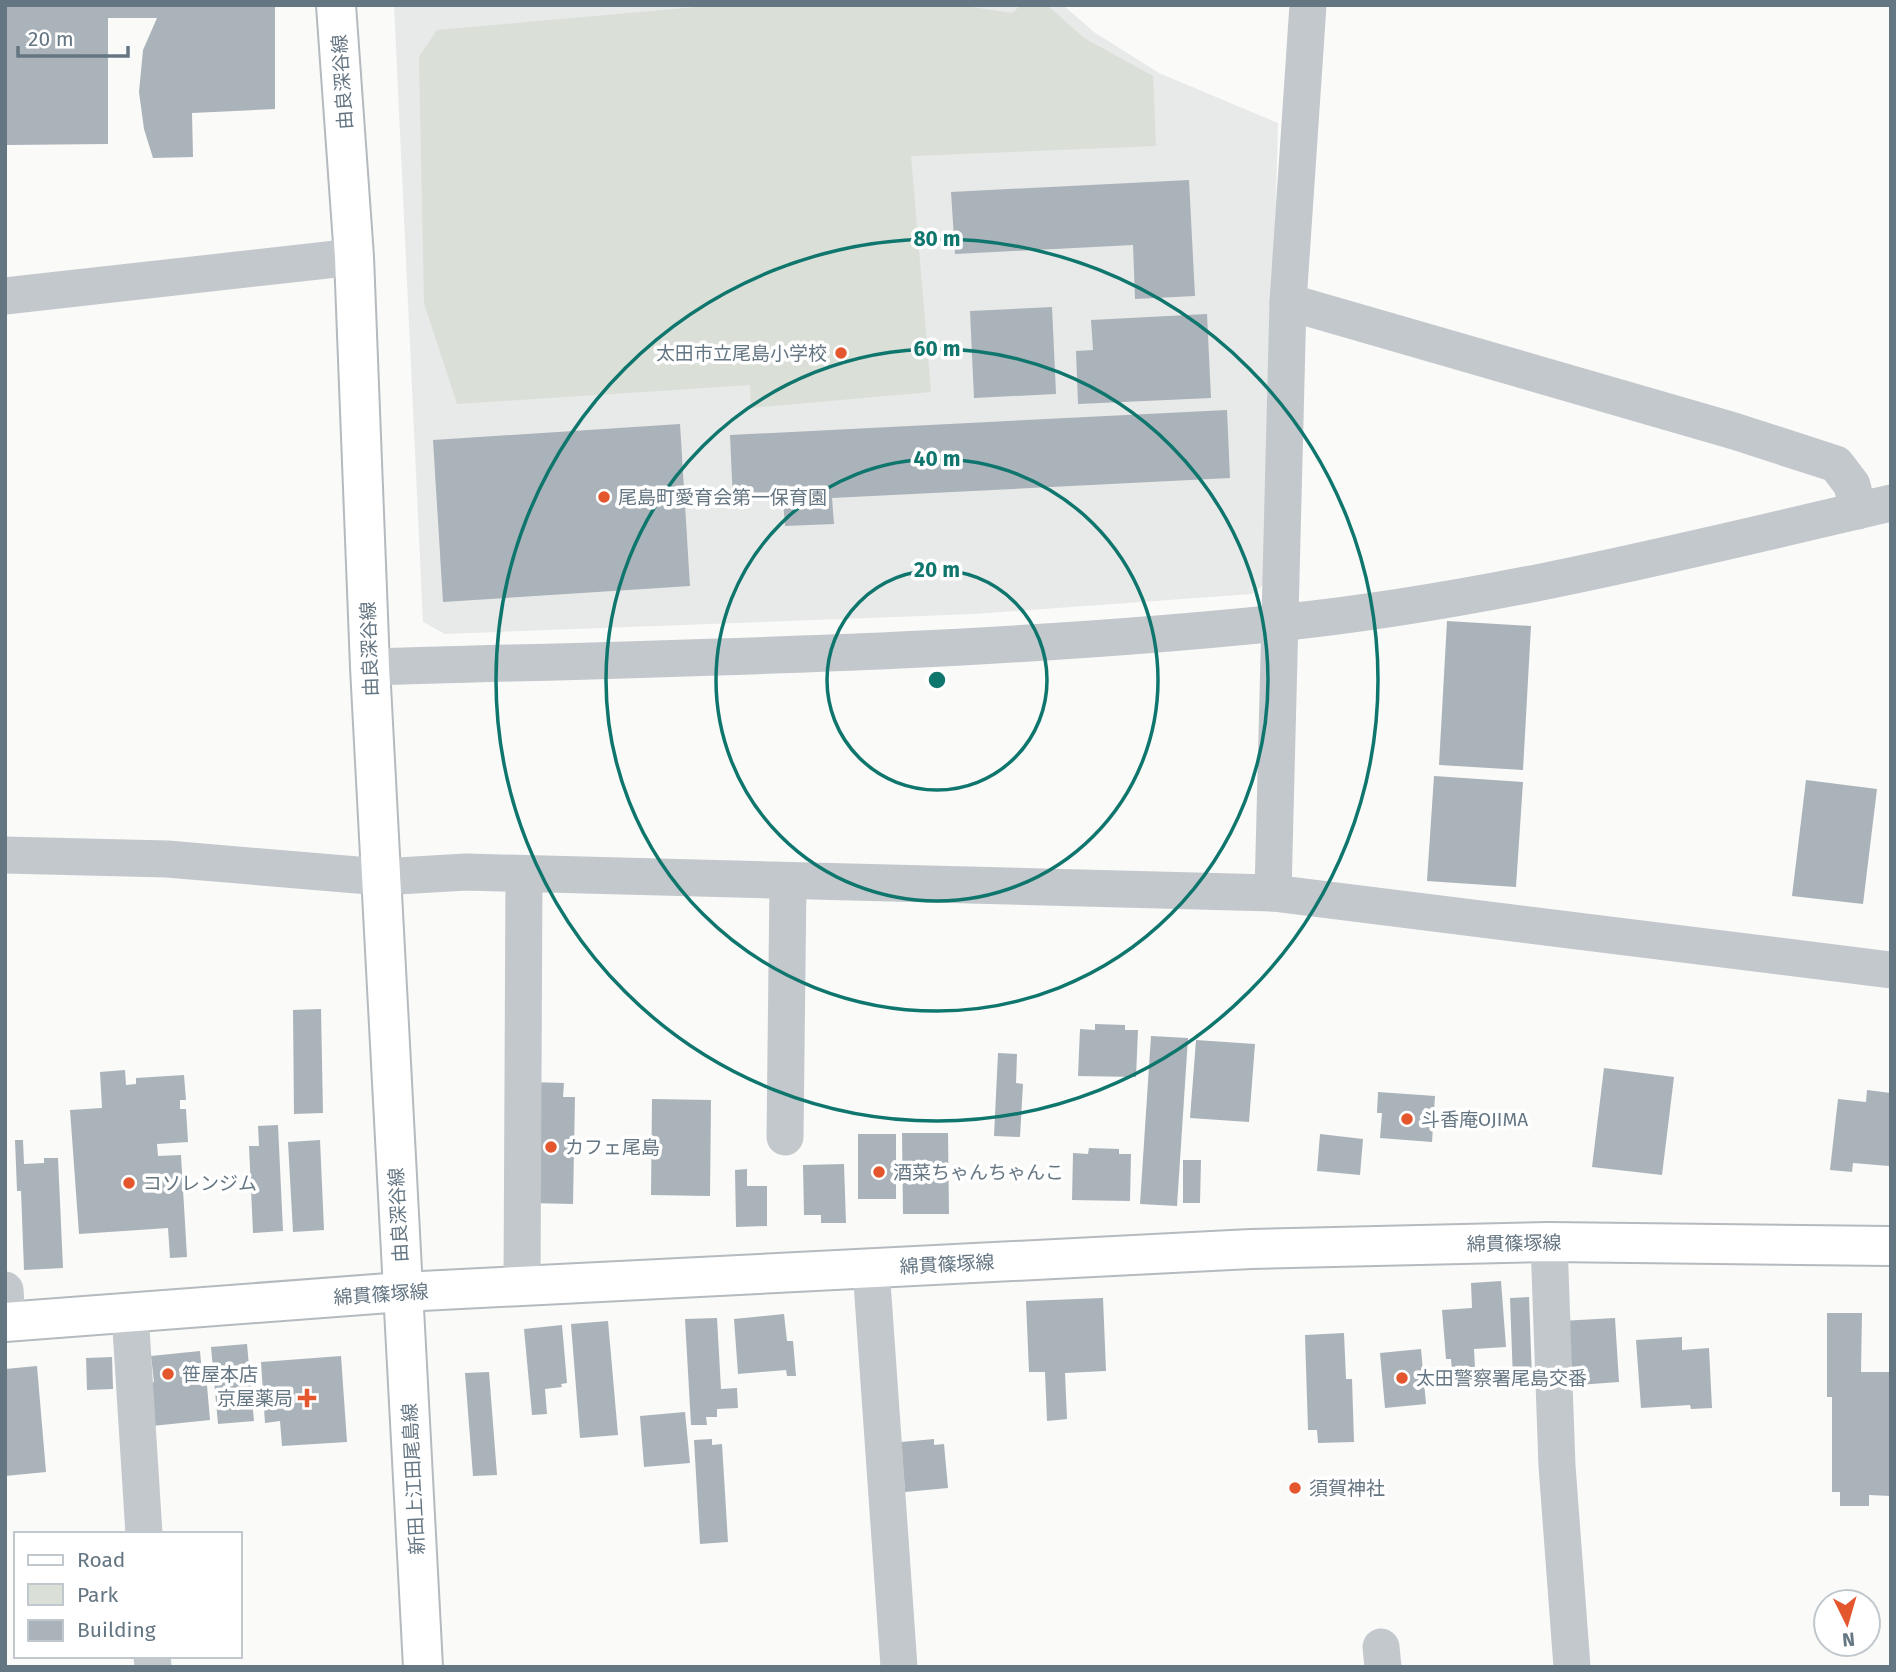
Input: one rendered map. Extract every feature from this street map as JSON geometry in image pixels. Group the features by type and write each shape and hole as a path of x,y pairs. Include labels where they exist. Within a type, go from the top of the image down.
{"main road":[{"name":"由良深谷線","path":"336,5 354,257 370,667 402,1292"},
{"name":"綿貫篠塚線","path":"6,1312 130,1313 402,1292 1277,1248 1549,1242 1891,1246"},
{"name":"新田上江田尾島線","path":"402,1292 424,1667"}],"street":[{"path":"1273,893 1288,302 1308,5"},
{"path":"5,296 354,257"},
{"path":"1288,302 1734,431 1836,464 1852,485 1875,507"},
{"path":"370,667 828,653 1055,642 1281,622 1432,601 1573,575 1875,507"},
{"path":"5,855 167,859 381,877 524,874 1273,893 1891,970"},
{"path":"522,1286 524,874"},
{"path":"785,1137 788,881"},
{"path":"1549,1242 1557,1466 1572,1667"},
{"path":"872,1268 899,1667"},
{"path":"130,1313 144,1532"}],"shaded area":[{"name":"太田市立尾島小学校","path":"394,5 1063,5 1094,32 1159,73 1278,123 1266,583 1252,594 974,614 445,634 423,622"}],"green space":[{"path":"719,5 958,5 1012,13 1021,5 1047,5 1084,38 1153,76 1156,146 911,156 931,392 751,408 750,385 457,404 424,303 419,57 437,30"}],"building":[{"path":"5,5 275,5 275,109 192,113 193,157 153,158 144,129 139,92 143,50 157,18 108,18 108,144 5,145"},
{"path":"1189,180 1195,296 1135,299 1133,245 955,254 951,192"},
{"path":"1052,307 1056,394 974,398 970,311"},
{"path":"1207,314 1211,398 1078,404 1076,351 1093,350 1091,320"},
{"path":"1227,410 1230,478 832,498 834,524 785,526 783,500 733,502 730,435"},
{"path":"680,424 690,586 443,602 433,440"},
{"path":"1447,621 1531,626 1523,770 1439,765"},
{"path":"1434,776 1523,782 1516,887 1427,881"},
{"path":"1806,780 1877,789 1863,904 1792,896"},
{"path":"321,1009 323,1113 294,1114 293,1010"},
{"path":"1095,1024 1125,1025 1125,1030 1138,1030 1136,1077 1078,1076 1080,1029 1095,1030"},
{"path":"1151,1036 1188,1038 1177,1206 1140,1204"},
{"path":"1196,1040 1255,1044 1249,1122 1190,1118"},
{"path":"998,1053 1017,1054 1016,1083 1023,1084 1020,1137 994,1136"},
{"path":"1604,1068 1674,1077 1662,1175 1592,1167"},
{"name":"コソレンジム","path":"125,1070 126,1085 136,1084 136,1078 184,1075 186,1100 180,1100 180,1109 186,1109 188,1142 157,1144 158,1156 181,1155 187,1257 170,1258 168,1228 79,1234 70,1110 102,1108 100,1072"},
{"path":"531,1082 564,1083 563,1097 575,1097 573,1204 528,1203"},
{"path":"1867,1090 1891,1093 1889,1166 1853,1163 1852,1172 1830,1170 1838,1099 1866,1102"},
{"path":"1378,1092 1435,1096 1432,1142 1380,1138 1382,1113 1377,1113"},
{"path":"652,1099 711,1100 710,1196 651,1195"},
{"path":"278,1125 283,1231 253,1233 249,1146 259,1146 258,1126"},
{"path":"902,1133 948,1133 949,1214 903,1214"},
{"path":"858,1134 896,1134 896,1199 858,1199"},
{"path":"1320,1134 1363,1139 1360,1175 1317,1171"},
{"path":"15,1140 23,1140 24,1164 44,1163 44,1158 58,1158 63,1268 24,1270 21,1191 17,1191"},
{"path":"320,1140 324,1230 293,1232 288,1142"},
{"path":"1089,1148 1119,1149 1119,1154 1131,1154 1130,1201 1072,1200 1073,1153 1088,1154"},
{"path":"1183,1160 1201,1160 1200,1203 1183,1203"},
{"path":"844,1164 846,1223 821,1223 821,1215 804,1215 803,1165"},
{"path":"747,1169 747,1186 767,1186 767,1226 736,1227 735,1170"},
{"path":"1501,1281 1506,1347 1474,1349 1475,1368 1452,1370 1451,1359 1446,1359 1442,1310 1472,1308 1471,1283"},
{"path":"1529,1297 1532,1379 1513,1380 1510,1298"},
{"path":"1103,1298 1106,1371 1065,1373 1067,1419 1047,1421 1045,1372 1029,1372 1026,1301"},
{"path":"1827,1313 1862,1313 1861,1372 1891,1372 1891,1496 1869,1495 1869,1506 1840,1506 1840,1492 1832,1492 1832,1397 1827,1397"},
{"path":"784,1314 787,1341 793,1341 796,1376 787,1376 786,1370 738,1374 734,1319"},
{"path":"717,1318 721,1389 737,1388 738,1408 717,1409 717,1417 706,1417 707,1425 691,1425 685,1319"},
{"path":"1615,1318 1619,1382 1564,1386 1561,1321"},
{"path":"608,1321 618,1435 580,1438 571,1324"},
{"path":"562,1325 567,1383 561,1384 562,1387 545,1389 547,1414 532,1415 524,1329"},
{"path":"1344,1333 1346,1379 1352,1379 1354,1442 1318,1443 1317,1430 1308,1430 1305,1335"},
{"path":"1682,1337 1682,1350 1709,1348 1712,1408 1691,1409 1690,1405 1641,1408 1636,1340"},
{"path":"247,1344 254,1421 218,1424 211,1347"},
{"path":"1421,1349 1426,1404 1385,1408 1380,1353"},
{"path":"200,1351 202,1374 206,1374 210,1420 152,1426 147,1383 154,1382 151,1356"},
{"path":"341,1356 347,1442 282,1446 280,1421 265,1423 261,1362"},
{"path":"112,1357 113,1389 87,1390 86,1358"},
{"path":"37,1366 46,1472 5,1476 5,1369"},
{"path":"489,1372 497,1475 473,1476 465,1373"},
{"path":"685,1412 690,1463 644,1467 640,1416"},
{"path":"712,1439 712,1445 722,1444 728,1542 700,1544 694,1440"},
{"path":"934,1439 934,1445 944,1444 948,1488 905,1492 901,1442"}],"place":[{"name":"太田市立尾島小学校","path":"841,353"},
{"name":"尾島町愛育会第一保育園","path":"604,497"},
{"name":"斗香庵OJIMA","path":"1407,1119"},
{"name":"カフェ尾島","path":"551,1147"},
{"name":"酒菜ちゃんちゃんこ","path":"879,1172"},
{"name":"コソレンジム","path":"129,1183"},
{"name":"笹屋本店","path":"168,1374"},
{"name":"太田警察署尾島交番","path":"1402,1378"},
{"name":"京屋薬局","path":"307,1398"},
{"name":"須賀神社","path":"1295,1488"}]}
